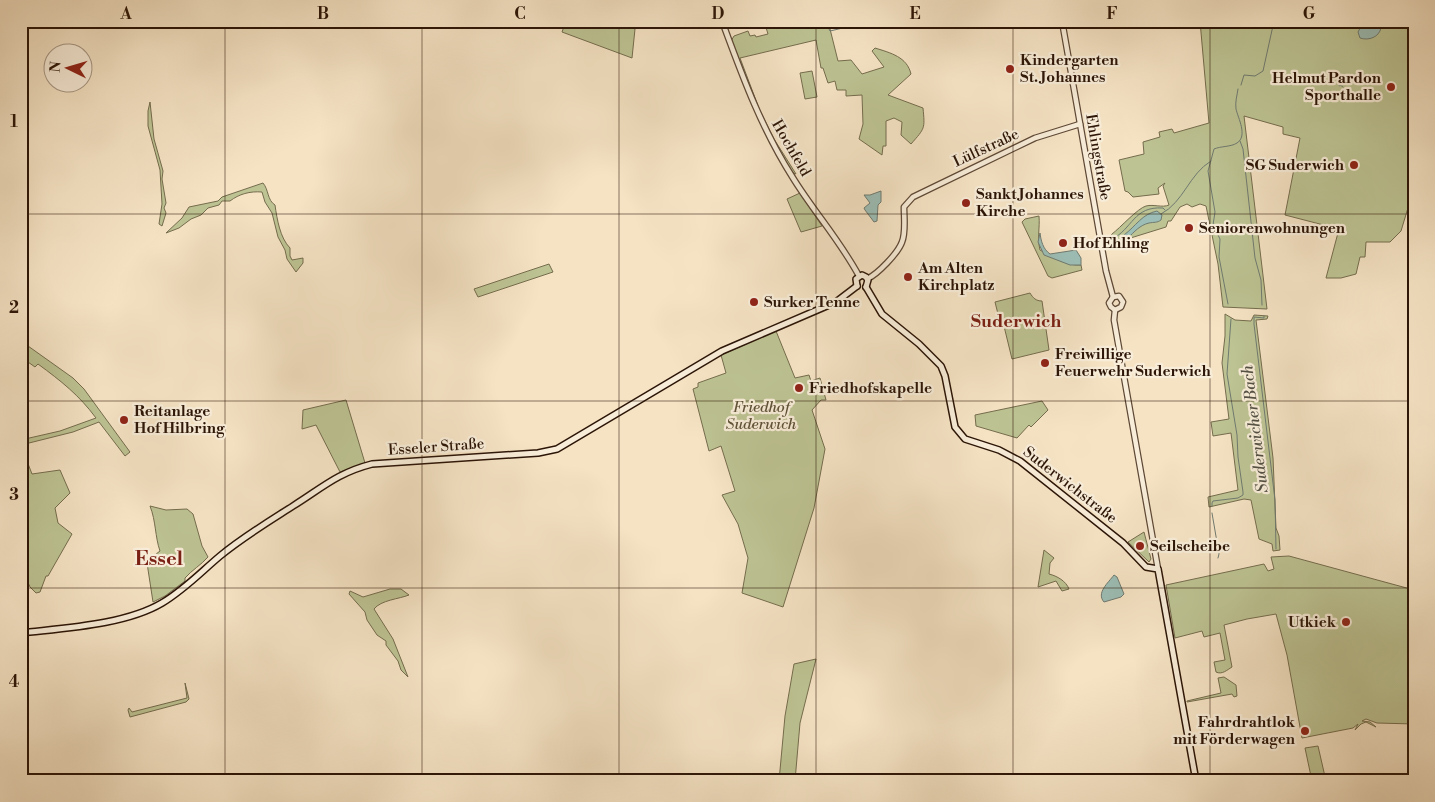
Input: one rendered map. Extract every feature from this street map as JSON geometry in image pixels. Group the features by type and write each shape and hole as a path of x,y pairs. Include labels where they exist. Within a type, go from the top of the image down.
{"main road":[{"path":"864,275 867,278 866,286 861,288 857,286 855,280 858,276 864,275"},
{"name":"Esseler Straße","path":"21,634 131,616 157,606 175,594 255,530 323,484 352,470 372,464 538,453 557,449 722,351 836,302 857,286"},
{"name":"Suderwichstraße","path":"866,286 882,314 941,366 945,376 953,423 960,435 965,439 1010,454 1123,543 1146,567 1158,569"},
{"name":"Ehlingstraße","path":"1158,569 1196,781"}],"street":[{"name":"Hochfeld","path":"722,21 750,98 767,132 793,178 843,248 858,276"},
{"name":"Ehlingstraße","path":"1062,21 1106,271 1113,297"},
{"name":"Lülfstraße","path":"867,278 875,274 902,244 904,207 907,202 930,188 980,166 1035,138 1080,124"},
{"name":"Ehlingstraße","path":"1119,296 1123,302 1122,307 1115,310 1111,308 1109,303 1113,297 1119,296"},
{"name":"Ehlingstraße","path":"1115,310 1114,320 1158,569"}],"green space":[{"path":"566,21 619,21 635,29 632,58 562,32"},
{"path":"764,21 828,21 838,61 851,60 862,74 884,67 872,51 875,48 898,56 906,63 911,74 888,95 923,108 924,124 919,135 911,144 901,135 902,122 894,118 886,121 886,146 883,146 882,155 859,139 863,124 862,95 846,96 846,90 837,90 835,81 828,83 823,68 821,68 816,40 740,58 760,111 774,139 796,174 791,172 766,130 731,41 734,36 748,31 750,36 755,35 756,37 768,34"},
{"path":"1200,21 1414,21 1414,188 1401,231 1390,242 1366,242 1365,257 1360,257 1356,274 1341,278 1326,278 1339,229 1285,215 1300,138 1283,134 1283,127 1244,116 1267,309 1223,307 1218,264 1206,206 1200,204 1192,207 1187,204 1180,207 1171,221 1168,221 1166,227 1108,245 1108,240 1112,234 1146,206 1169,205 1163,186 1165,183 1158,188 1159,194 1133,197 1125,191 1119,160 1144,154 1143,142 1160,137 1159,132 1172,129 1174,133 1209,123"},
{"path":"812,71 817,97 805,99 800,73"},
{"path":"150,102 154,139 163,171 162,179 166,203 164,208 166,213 162,226 159,224 162,204 160,170 148,126"},
{"path":"263,183 272,203 275,205 280,228 290,248 292,260 303,258 303,263 296,272 287,259 285,250 278,237 272,213 265,202 262,192 253,192 237,196 230,201 222,201 219,205 208,208 201,215 191,219 179,228 166,233 182,218 189,207 218,201 222,197"},
{"path":"800,193 822,226 801,232 787,199"},
{"path":"1039,216 1040,250 1065,263 1081,265 1082,270 1052,278 1048,276 1022,222 1025,219"},
{"path":"549,264 553,272 478,297 474,289"},
{"path":"1030,293 1035,299 1042,301 1049,350 1012,359 1002,318 999,318 995,302"},
{"path":"1225,314 1235,320 1251,321 1254,315 1268,316 1267,319 1256,320 1273,458 1276,528 1279,536 1280,550 1273,551 1272,544 1259,539 1251,500 1244,499 1209,507 1208,497 1238,490 1231,433 1213,436 1211,422 1229,419 1222,363"},
{"name":"Friedhof Suderwich","path":"776,331 795,378 809,375 811,381 820,378 826,400 821,400 812,410 825,449 814,508 783,607 742,593 748,558 738,524 722,495 735,491 721,446 709,451 693,389 698,387 698,383 726,373 721,355"},
{"path":"21,341 73,378 84,389 130,452 125,456 99,422 73,432 25,444 25,456 32,474 60,470 70,493 55,508 58,523 72,534 48,576 46,576 40,592 36,593 30,587 21,567 21,424 25,439 60,431 96,418 83,402 62,382 38,364 35,367 21,357"},
{"path":"346,400 365,463 340,472 316,425 302,429 303,410"},
{"path":"1042,401 1048,410 1031,427 1029,425 1017,438 976,426 975,415"},
{"path":"150,506 166,510 187,509 193,514 202,546 208,557 185,578 185,581 165,596 153,602 147,561 160,551"},
{"path":"1144,532 1151,559 1149,562 1128,542"},
{"path":"1044,550 1054,558 1050,563 1049,574 1061,579 1069,589 1062,591 1056,581 1038,587"},
{"path":"1289,556 1414,590 1414,724 1377,723 1366,719 1362,721 1370,722 1376,727 1366,722 1355,730 1358,724 1353,728 1302,738 1287,655 1276,614 1224,625 1232,667 1222,673 1216,672 1214,662 1225,660 1220,633 1204,637 1202,631 1175,638 1166,585 1264,564 1268,571 1274,569 1271,557"},
{"path":"390,589 401,589 409,595 386,602 374,609 393,639 408,677 401,670 398,661 386,645 386,641 377,635 367,620 365,612 349,594 350,591 363,597"},
{"path":"816,659 800,723 795,781 779,781 785,716 794,664"},
{"path":"1224,677 1236,685 1237,696 1234,697 1232,694 1187,702 1221,693 1218,678"},
{"path":"185,683 189,699 186,702 130,717 129,708 132,712 187,698"},
{"path":"1318,746 1326,781 1312,781 1305,748"}],"water":[{"path":"1364,21 1379,21 1381,28 1376,36 1370,39 1360,38 1358,32"},
{"path":"881,191 877,221 874,222 864,208 870,203 864,195"},
{"path":"1157,211 1162,215 1161,220 1143,225 1128,238 1125,237 1124,235 1143,218"},
{"path":"1040,233 1043,245 1050,254 1076,250 1081,258 1081,265 1070,265 1044,255 1038,242"},
{"path":"1114,575 1117,577 1124,594 1121,597 1104,602 1101,595 1102,592"}],"waterway":[{"path":"825,21 830,31 864,23"},
{"path":"867,23 877,21"},
{"name":"Suderwicher Bach","path":"1241,85 1244,75 1255,76 1263,71 1274,21"},
{"path":"1340,78 1338,81 1340,83 1339,86 1341,85"},
{"path":"1340,80 1339,84 1343,87"},
{"name":"Suderwicher Bach","path":"1228,304 1219,257 1220,239 1213,225 1215,212 1208,171 1214,149 1235,144 1242,136 1236,109 1238,89"},
{"name":"Suderwicher Bach","path":"1240,141 1243,149 1255,258 1261,280 1262,305"},
{"path":"1161,214 1169,209 1197,173 1211,161"},
{"path":"1112,239 1125,230 1139,214 1153,208 1163,208 1165,210"},
{"name":"Suderwicher Bach","path":"1264,316 1264,318 1254,317 1254,324 1275,500 1276,549"},
{"name":"Suderwicher Bach","path":"1212,506 1213,501 1238,498 1243,495 1237,435 1227,374 1231,319"},
{"name":"Suderwicher Bach","path":"1212,513 1219,554 1218,558"}],"place":[{"name":"Kindergarten St. Johannes","path":"1010,69"},
{"name":"Helmut Pardon Sporthalle","path":"1391,87"},
{"name":"SG Suderwich","path":"1354,165"},
{"name":"Sankt Johannes Kirche","path":"966,203"},
{"name":"Seniorenwohnungen","path":"1189,228"},
{"name":"Hof Ehling","path":"1063,243"},
{"name":"Am Alten Kirchplatz","path":"908,277"},
{"name":"Surker Tenne","path":"754,302"},
{"name":"Freiwillige Feuerwehr Suderwich","path":"1045,363"},
{"name":"Friedhofskapelle","path":"799,388"},
{"name":"Reitanlage Hof Hilbring","path":"124,420"},
{"name":"Seilscheibe","path":"1140,546"},
{"name":"Utkiek","path":"1346,622"},
{"name":"Fahrdrahtlok mit Förderwagen","path":"1305,731"}],"district":[{"name":"Suderwich","path":"1016,321"},
{"name":"Essel","path":"159,559"}]}
